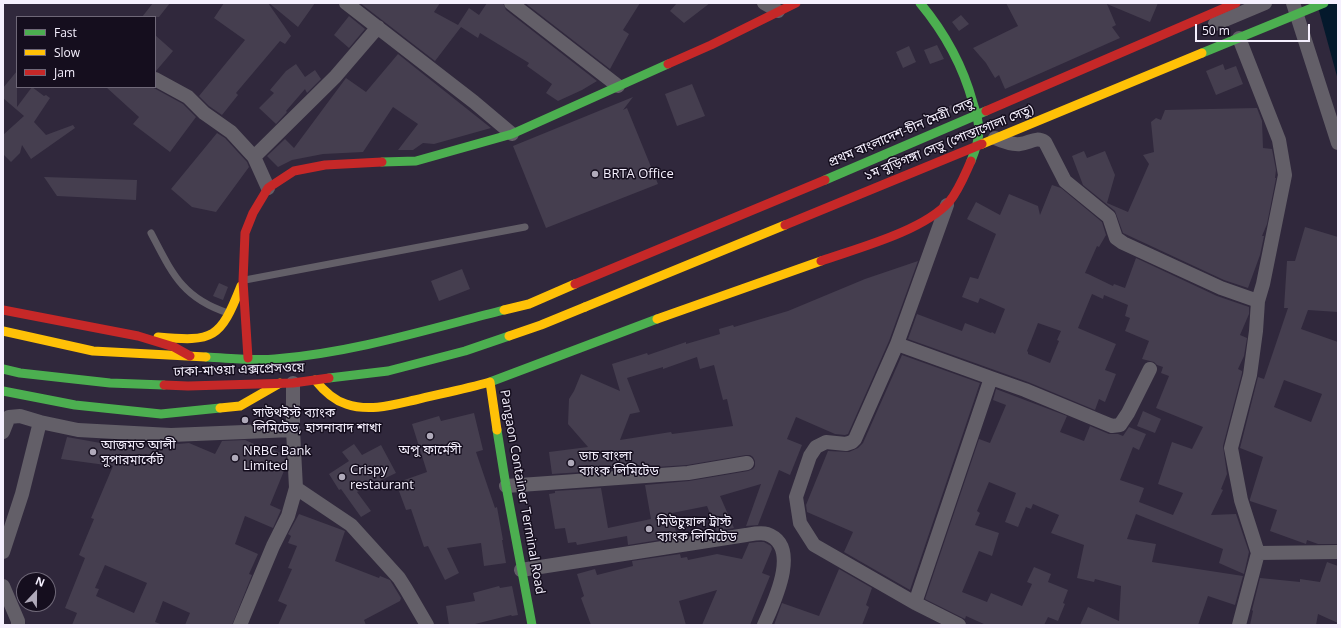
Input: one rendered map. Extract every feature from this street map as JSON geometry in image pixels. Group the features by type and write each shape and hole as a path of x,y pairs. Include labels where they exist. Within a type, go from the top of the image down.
{"main road":[{"path":"248,358 237,315 243,281 245,233 253,213 268,188 294,171 325,165 381,164 416,161 512,134 711,45 796,3"},
{"path":"490,382 664,316 894,235 923,221 947,205 969,166 977,142 978,126 969,88 958,58 938,25 920,3"},
{"name":"প্রথম বাংলাদেশ-চীন মৈত্রী সেতু","path":"575,284 919,140 1236,3"},
{"name":"১ম বুড়িগঙ্গা সেতু (পোস্তাগোলা সেতু)","path":"585,306 1324,3"},
{"path":"237,315 243,281"},
{"name":"ঢাকা-মাওয়া এক্সপ্রেসওয়ে","path":"3,331 93,351 192,357 274,359 320,354 376,342 529,304 575,284"},
{"name":"ঢাকা-মাওয়া এক্সপ্রেসওয়ে","path":"3,369 20,373 110,383 188,386 287,383 315,380 388,371 465,351 540,325 585,306"},
{"path":"3,310 138,336 174,347 192,357"},
{"path":"138,336 203,338 214,333 224,322 237,315"},
{"name":"Pangaon Container Terminal Road","path":"315,380 324,392 337,400 352,406 377,408 458,391 490,382 506,486 532,625"},
{"path":"3,391 75,405 161,414 240,406 287,383"}],"street":[{"path":"346,3 474,102 512,134"},
{"path":"511,3 618,86"},
{"path":"764,3 778,11"},
{"path":"978,126 1265,3"},
{"path":"1293,3 1338,143"},
{"path":"254,157 335,77 378,27"},
{"path":"1239,38 1279,140 1285,175 1263,284 1258,301 1256,331 1250,375 1231,448 1241,500 1258,553 1239,625"},
{"path":"156,80 188,97 204,113 231,132 254,157 268,188"},
{"path":"978,126 1010,143 1021,144 1036,139 1041,139 1045,142 1065,180 1109,217 1116,238 1123,243 1221,288 1258,301"},
{"path":"947,205 897,344 855,439 846,444 826,442 816,447 810,456 796,496 800,523 814,545 915,603 959,625"},
{"path":"897,344 1025,390 1112,426 1120,425 1128,413 1150,369"},
{"path":"915,603 991,378"},
{"path":"240,625 273,546 288,516 296,488 287,383"},
{"path":"3,432 9,417 20,416 78,430 171,435 292,430"},
{"path":"3,552 22,494 40,422"},
{"path":"506,486 688,473 747,463"},
{"path":"296,488 351,526 399,578 427,625"},
{"path":"521,570 746,535 766,534 777,540 782,549 784,564 781,584 764,625"},
{"path":"1258,553 1338,552"},
{"path":"3,586 18,621 18,625"}],"lane":[{"path":"243,281 525,227"},
{"path":"151,233 170,271 184,288 196,298 220,310 237,315"}],"water":[{"path":"1317,3 1338,3 1338,80 1318,7"}],"building":[{"path":"153,3 170,3 159,17 143,16"},
{"path":"224,3 268,3 291,36 285,44 280,41 236,93 238,95 222,115 209,106 199,96 245,40 214,18"},
{"path":"269,3 315,3 298,27"},
{"path":"360,3 440,3 434,12 458,25 469,8 479,15 487,3 503,3 506,10 597,81 558,101 546,93 552,84 527,66 529,63 480,33 478,38 461,27 435,61"},
{"path":"525,3 640,3 623,30 629,34 610,69"},
{"path":"677,3 710,3 684,23 670,11"},
{"path":"1006,3 1158,3 1150,22 1107,4 1116,25 1112,27 1120,38 1005,89 999,75 995,78 986,63 973,48 1018,26"},
{"path":"961,15 969,24 959,31 952,22"},
{"path":"349,16 365,29 349,48 334,35"},
{"path":"156,36 173,51 156,71"},
{"path":"937,45 944,59 930,64 924,50"},
{"path":"909,46 916,62 903,68 896,52"},
{"path":"398,54 491,128 434,144 423,143 413,150 398,150 418,124 393,107 363,152 323,154 292,160 278,167 267,156 285,139 294,148 346,78 366,92"},
{"path":"296,64 305,77 315,70 321,79 307,93 305,89 276,124 259,108 274,93 270,90 286,71"},
{"path":"1223,64 1225,70 1236,66 1243,84 1216,95 1206,71"},
{"path":"16,72 17,107 31,88 50,98 34,122 46,135 73,125 75,128 31,159 22,145 20,153 11,162 3,154 3,135 24,116 3,98 3,88"},
{"path":"692,84 705,116 677,126 665,94"},
{"path":"107,88 154,88 183,104 196,117 170,152 133,124 139,117"},
{"path":"633,97 623,110 627,108 658,184 546,228 513,146"},
{"path":"951,105 955,111 929,122 928,121"},
{"path":"1257,108 1262,121 1263,148 1272,149 1276,178 1267,224 1262,236 1264,236 1260,255 1248,288 1224,280 1123,233 1115,211 1083,185 1072,156 1084,151 1087,158 1105,151 1115,175 1107,203 1128,212 1149,164 1143,155 1154,152 1151,122 1156,118 1161,120 1165,110"},
{"path":"217,133 225,138 247,162 249,167 216,212 192,207 171,189"},
{"path":"44,177 137,180 136,200 57,196"},
{"path":"1052,185 1061,188 1102,222 1106,235 1099,247 1097,246 1085,273 1113,286 1114,284 1125,288 1136,258 1217,296 1249,307 1249,314 1240,335 1247,338 1244,356 1238,369 1242,371 1242,373 1223,446 1227,474 1221,489 1223,490 1211,515 1236,514 1249,552 1244,574 1219,563 1223,549 1136,514 1127,539 1156,544 1152,562 1243,576 1235,605 1208,596 1198,625 1080,625 1088,607 1119,621 1121,586 1095,579 1094,582 1077,578 1084,545 1051,533 1059,515 1033,504 1031,509 1026,507 1018,527 1005,522 1016,493 989,482 977,511 980,513 975,525 999,533 992,556 979,551 962,592 987,602 991,593 1022,606 1032,584 1027,582 1034,567 1051,574 1048,582 1068,590 1063,603 1065,604 1058,621 1048,617 1044,625 986,625 966,616 965,619 925,599 979,439 990,443 1006,405 993,400 996,389 1067,416 1060,432 1084,441 1090,426 1109,434 1118,434 1123,436 1129,427 1146,434 1139,450 1133,447 1120,480 1144,488 1139,502 1173,515 1183,493 1158,484 1172,442 1192,449 1203,427 1156,408 1169,376 1161,373 1163,367 1154,362 1142,359 1149,341 1125,331 1130,318 1125,316 1128,305 1104,295 1103,299 1092,294 1078,328 1116,344 1105,370 1116,374 1105,402 1099,399 1095,410 1028,382 908,339 917,314 962,331 965,323 995,334 1005,309 980,298 978,303 962,297 970,277 978,279 996,234 967,219 976,202 1000,215 1009,194 1038,206 1040,215","holes":["1038,323 1061,331 1057,340 1059,341 1050,363 1028,354 1027,351"]},
{"path":"1305,227 1338,237 1338,312 1308,310 1301,329 1338,342 1338,544 1318,544 1307,540 1306,544 1270,531 1277,510 1250,501 1263,457 1240,448 1258,377 1264,379 1288,308 1284,308 1287,261 1295,261","holes":["1284,380 1322,394 1311,422 1274,407"]},
{"path":"918,261 889,341 848,434 835,434 796,417 787,439 802,445 790,475 779,470 758,525 746,526 761,484 720,496 734,528 717,531 707,506 672,513 677,537 628,545 627,536 577,545 576,542 568,543 565,528 555,529 549,494 555,493 555,491 601,488 608,528 651,519 645,485 689,481 748,471 753,469 755,466 753,457 746,455 687,465 552,474 549,452 588,447 568,424 569,399 581,374 620,391 612,364 647,353 648,355 686,342 686,344 720,334 719,329 733,325 734,327 788,311 865,279","holes":["697,357 700,369 714,365 723,400 727,399 733,426 672,434 671,432 620,440 630,414 640,412 627,378 663,367 663,369"]},
{"path":"462,269 470,289 439,301 431,281"},
{"path":"219,283 228,287 223,300 213,296"},
{"path":"902,355 980,383 910,590 844,552 853,532 807,512 806,505 828,451 849,452 858,448 863,443"},
{"path":"1143,411 1161,419 1155,433 1137,426"},
{"path":"474,413 483,450 476,452 495,508 497,507 506,563 484,566 481,543 447,548 459,573 445,580 428,546 424,547 411,509 406,510 396,483 427,472 412,424 439,416 441,421"},
{"path":"67,437 123,447 124,445 165,449 167,445 189,443 215,454 222,441 245,440 270,451 271,449 286,455 286,466 270,505 281,510 273,528 245,516 235,544 258,554 249,574 252,575 232,625 185,625 190,613 163,601 155,622 163,625 72,625 77,613 65,608 85,558 79,555 94,519 91,518 113,466 61,459","holes":["105,565 147,583 134,613 96,596 99,589 95,588"]},
{"path":"354,444 362,455 381,445 396,473 357,492 371,511 361,517 341,489 339,490 329,474 349,461 342,452"},
{"path":"299,514 345,531 335,561 379,578 380,576 390,580 401,598 400,601 364,620 366,625 278,625 287,605 278,601 292,569 288,568 297,546 288,543 291,536 288,534"},
{"path":"764,542 771,546 772,549 762,573 770,576 750,625 702,625 717,590 679,601 686,625 591,625 581,598 584,596 577,574 595,569 597,575 633,566 632,561 680,554 681,558 687,557 688,560 717,554 742,559 749,543"},
{"path":"1327,562 1338,566 1338,623 1318,614 1316,625 1250,625 1260,578 1300,582 1300,579 1320,582"},
{"path":"839,569 872,588 866,605 869,607 862,625 774,625 782,603 819,616"},
{"path":"499,586 500,588 512,586 518,615 511,615 471,625 449,625 446,606 475,601 473,593"}],"traffic: fast":[{"path":"920,3 929,14 952,50 969,89 977,117 979,131 978,142 971,161"},
{"path":"1202,53 1324,3"},
{"path":"382,162 416,161 512,134 668,64"},
{"path":"825,180 986,111"},
{"path":"206,357 267,360 304,356 362,346 504,310"},
{"path":"490,382 657,319"},
{"path":"329,378 388,371 465,351 509,336"},
{"path":"3,369 20,373 110,383 164,385"},
{"path":"3,391 75,405 161,414 220,408"},
{"path":"497,430 532,625"}],"traffic: slow":[{"path":"982,144 1202,53"},
{"path":"585,307 785,225"},
{"path":"657,319 821,261"},
{"path":"504,310 529,304 575,284"},
{"path":"158,337 192,339 213,333 220,327 227,317 241,286"},
{"path":"509,336 585,307"},
{"path":"3,331 93,351 206,357"},
{"path":"315,380 329,394 341,402 355,406 372,408 398,404 490,382 497,430"},
{"path":"220,408 240,406 280,383"}],"traffic: jam":[{"path":"668,64 711,45 796,3"},
{"path":"986,111 1236,3"},
{"path":"785,225 982,144"},
{"path":"821,261 889,238 923,222 938,212 949,202 962,182 971,161"},
{"path":"248,358 243,281 245,233 253,213 268,188 294,171 325,165 382,162"},
{"path":"575,284 825,180"},
{"path":"3,310 138,336 174,347 190,356"},
{"path":"164,385 188,386 293,383 329,378"}],"place":[{"name":"BRTA Office","path":"595,174"},
{"name":"সাউথইস্ট ব্যাংক লিমিটেড, হাসনাবাদ শাখা","path":"245,420"},
{"name":"অপু ফার্মেসী","path":"430,436"},
{"name":"আজমত আলী সুপারমার্কেট","path":"93,452"},
{"name":"NRBC Bank Limited","path":"235,458"},
{"name":"ডাচ বাংলা ব্যাংক লিমিটেড","path":"571,463"},
{"name":"Crispy restaurant","path":"342,477"},
{"name":"মিউচুয়াল ট্রাস্ট ব্যাংক লিমিটেড","path":"649,529"}]}
